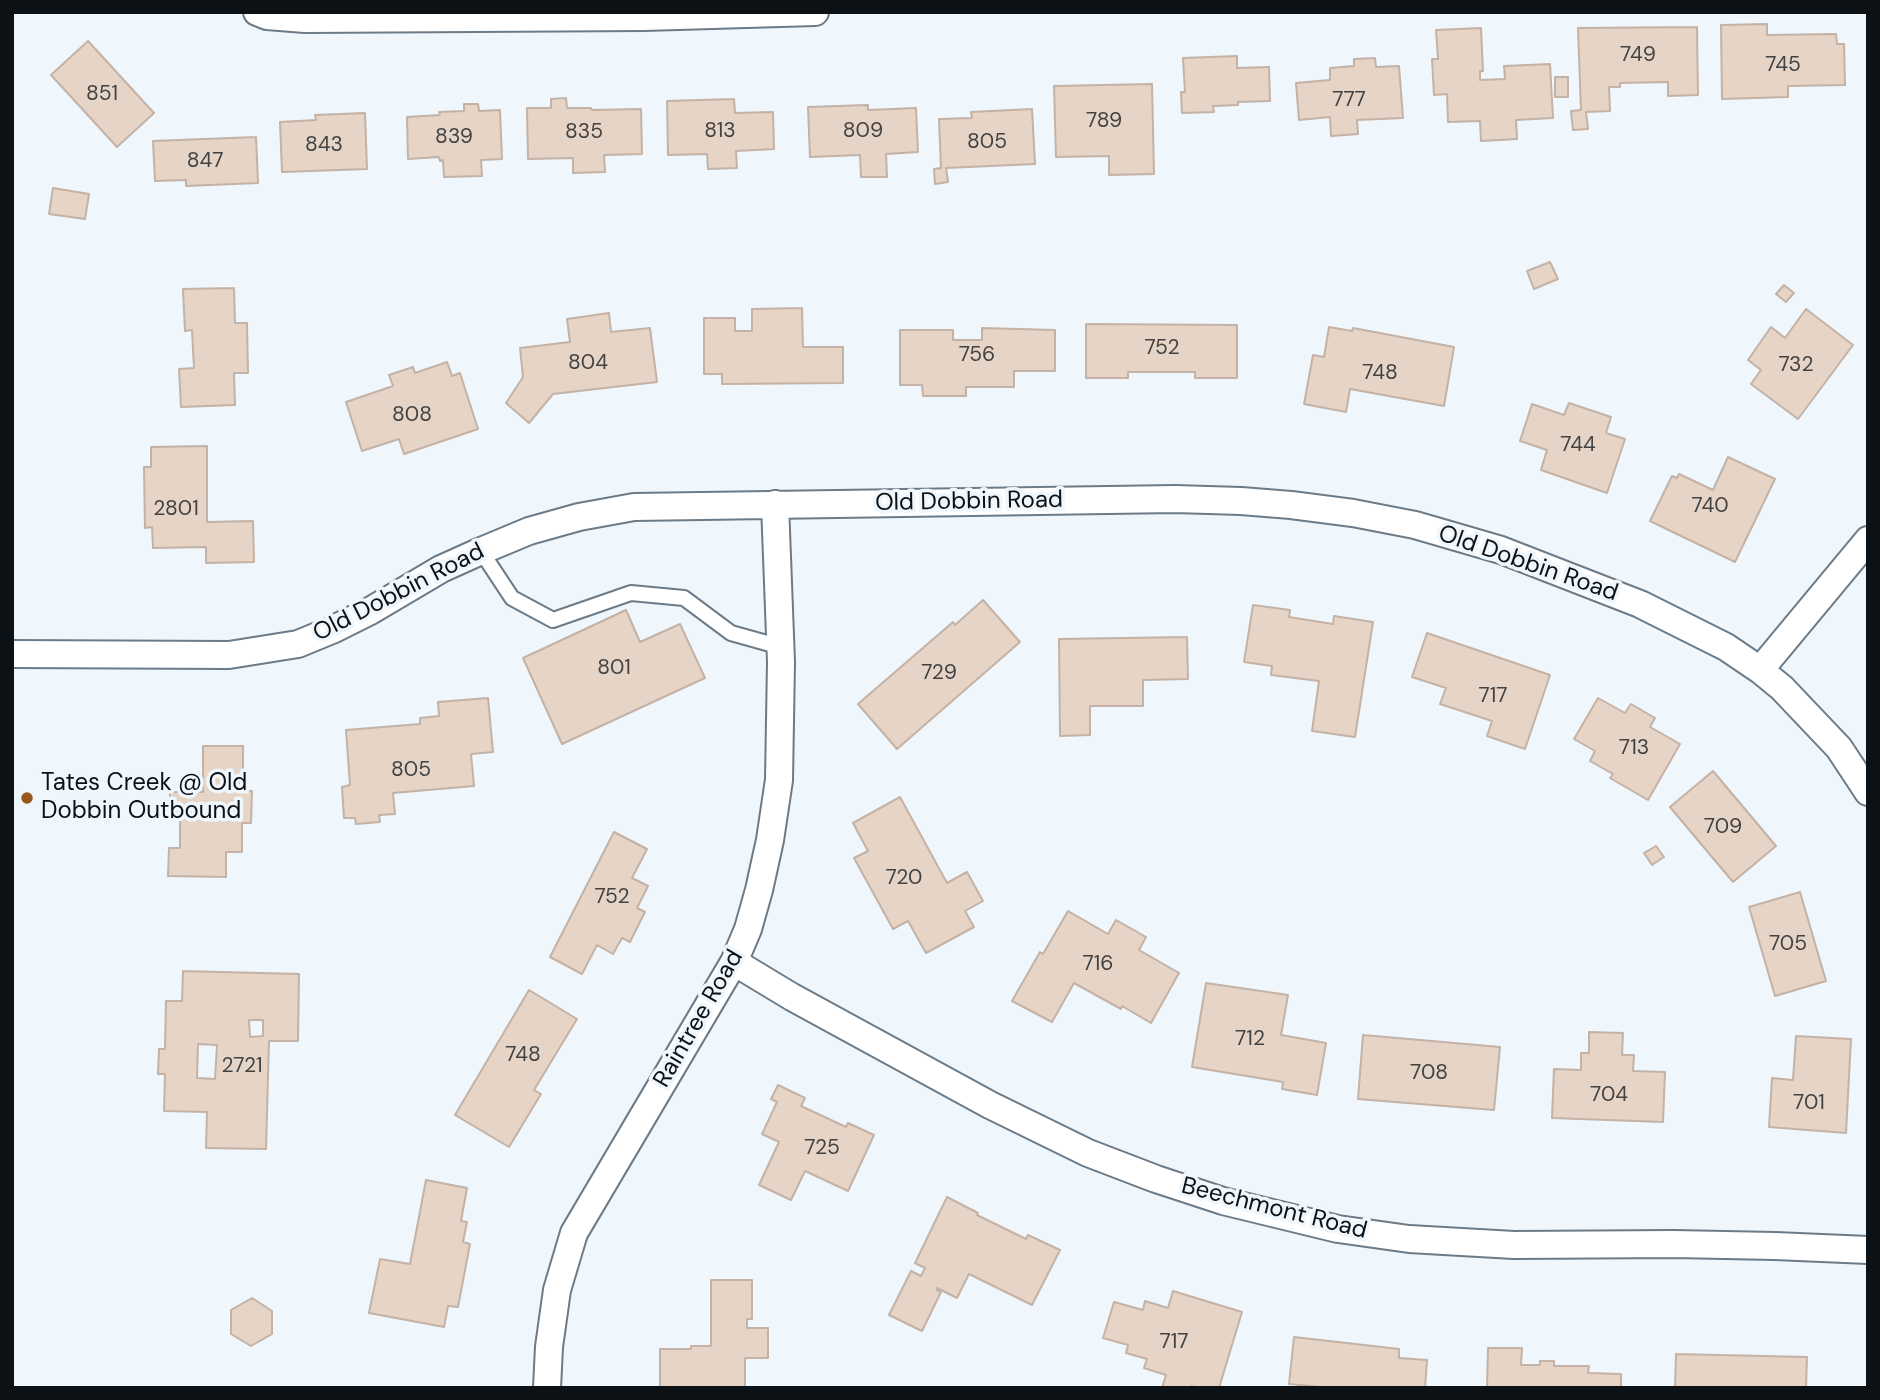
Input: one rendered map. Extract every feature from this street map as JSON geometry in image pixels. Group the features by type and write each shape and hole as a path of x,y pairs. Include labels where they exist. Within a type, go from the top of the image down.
{"street":[{"path":"257,12 267,16 305,19 815,12"},
{"name":"Old Dobbin Road","path":"12,654 229,655 298,644 370,611 441,569 529,531 579,517 634,507 1175,499 1254,502 1353,513 1415,525 1501,550 1676,620 1726,646 1782,688 1839,748 1868,792"},
{"name":"Raintree Road","path":"547,1388 556,1290 574,1233 734,962 748,929 759,890 779,780 781,647 775,504"},
{"path":"1760,670 1868,540"},
{"name":"Beechmont Road","path":"734,962 792,997 1039,1129 1156,1179 1223,1201 1338,1229 1409,1239 1514,1245 1775,1245 1868,1250"}],"lane":[{"path":"481,551 512,598 553,620 631,593 684,598 731,633 781,647"}],"building":[{"path":"1767,24 1767,35 1836,34 1837,44 1844,44 1845,85 1788,86 1788,97 1722,99 1721,25"},
{"path":"1697,27 1698,95 1668,96 1668,82 1620,83 1620,87 1609,87 1610,111 1586,112 1588,129 1573,130 1571,111 1581,110 1578,28"},
{"path":"1481,28 1483,71 1480,71 1480,80 1505,79 1504,66 1550,64 1553,118 1516,120 1517,139 1481,141 1480,121 1448,122 1447,94 1434,95 1432,59 1438,59 1436,30"},
{"path":"88,41 154,113 117,147 51,75"},
{"path":"1237,56 1237,68 1269,67 1270,101 1213,106 1214,112 1182,113 1181,92 1185,92 1183,58"},
{"path":"1375,58 1376,67 1399,66 1403,118 1357,120 1358,134 1331,136 1330,117 1299,120 1296,83 1330,80 1330,68 1354,66 1354,59"},
{"path":"1555,77 1568,77 1568,97 1555,97"},
{"path":"1152,84 1154,174 1109,175 1109,156 1056,157 1054,86"},
{"path":"566,98 567,108 641,109 642,154 604,155 605,172 573,173 573,158 528,159 527,108 551,108 551,99"},
{"path":"734,99 735,113 773,112 774,149 736,151 737,168 708,169 707,154 668,155 667,101"},
{"path":"464,104 478,104 479,111 500,110 502,159 481,160 482,176 444,177 443,160 440,161 439,157 408,159 407,117 464,111"},
{"path":"868,105 868,110 916,108 918,152 886,154 887,177 861,177 860,155 810,157 808,107"},
{"path":"1032,109 1035,164 946,168 948,182 935,184 934,169 941,168 939,119 972,118 971,112"},
{"path":"365,113 367,169 282,172 280,122 316,120 315,115"},
{"path":"256,137 258,183 186,186 186,180 155,181 153,141"},
{"path":"53,188 89,194 85,219 49,214"},
{"path":"1550,262 1558,279 1534,289 1527,271"},
{"path":"1784,285 1794,293 1786,302 1776,294"},
{"path":"234,288 235,323 247,323 248,373 234,373 235,405 181,407 179,369 194,368 192,330 185,331 183,289"},
{"path":"802,308 803,347 843,347 843,383 722,384 722,374 704,374 704,318 735,318 735,331 752,331 752,309"},
{"path":"1806,309 1853,345 1798,419 1751,384 1761,370 1748,360 1771,327 1785,338"},
{"path":"609,313 611,332 650,328 657,382 553,394 529,423 506,403 523,377 520,348 570,342 567,319"},
{"path":"1086,324 1237,325 1237,378 1195,378 1195,372 1128,372 1128,378 1086,378"},
{"path":"1329,327 1352,331 1353,328 1454,347 1444,406 1350,389 1346,412 1304,404 1313,355 1324,357"},
{"path":"982,328 1055,330 1055,371 1014,371 1014,387 966,387 966,396 923,396 922,385 900,385 900,330 953,330 953,340 982,340"},
{"path":"447,362 452,376 460,373 478,429 404,454 399,439 362,451 346,402 393,386 389,375 413,367 415,373"},
{"path":"1569,403 1611,417 1606,433 1625,439 1607,493 1541,470 1547,450 1520,441 1532,404 1564,415"},
{"path":"207,446 207,522 253,521 254,562 206,563 206,547 153,548 152,527 145,528 144,467 151,467 151,447"},
{"path":"1728,457 1775,479 1735,562 1650,521 1672,476 1677,478 1679,474 1713,490"},
{"path":"983,600 1020,642 897,749 858,704 953,622 955,625"},
{"path":"1253,605 1290,610 1289,617 1333,624 1334,616 1373,622 1355,737 1312,731 1319,681 1271,675 1272,666 1244,662"},
{"path":"626,610 640,642 680,624 705,678 562,744 523,658"},
{"path":"1427,633 1550,675 1525,749 1487,736 1492,721 1440,704 1446,688 1412,677"},
{"path":"1187,637 1188,679 1143,680 1143,706 1090,706 1090,735 1060,736 1059,639"},
{"path":"488,698 493,752 471,754 474,786 393,793 395,814 379,815 380,822 356,824 355,818 344,818 342,787 350,785 346,730 420,724 420,718 439,716 438,702"},
{"path":"1598,698 1625,713 1631,704 1655,718 1650,727 1680,744 1648,800 1610,778 1613,774 1590,761 1595,751 1574,739"},
{"path":"203,746 243,746 243,783 228,783 228,790 252,791 251,823 242,823 242,852 226,852 226,877 168,876 169,848 180,848 180,818 170,817 170,792 203,792"},
{"path":"1713,771 1776,846 1733,882 1670,807"},
{"path":"900,797 947,883 967,872 983,901 965,911 974,927 926,953 908,921 893,929 854,858 868,851 853,823"},
{"path":"614,832 647,849 632,878 648,886 637,908 645,912 630,942 622,938 613,954 597,945 582,974 550,957"},
{"path":"1656,846 1664,857 1652,865 1644,853"},
{"path":"1800,892 1826,981 1775,996 1749,907"},
{"path":"1068,911 1108,934 1116,920 1146,937 1139,950 1179,973 1151,1023 1074,983 1052,1022 1012,1001 1040,952 1043,954"},
{"path":"183,971 299,974 298,1041 269,1041 266,1149 206,1148 207,1112 164,1111 165,1074 158,1074 159,1049 165,1049 166,1001 182,1001","holes":["249,1020 263,1020 263,1036 250,1037","198,1044 217,1045 215,1079 197,1078"]},
{"path":"1206,983 1288,995 1281,1035 1326,1043 1317,1095 1282,1089 1283,1082 1192,1067"},
{"path":"529,990 577,1019 534,1090 541,1094 509,1147 455,1115"},
{"path":"1589,1032 1623,1033 1622,1055 1634,1055 1633,1071 1665,1072 1663,1122 1552,1118 1554,1069 1581,1070 1581,1053 1589,1053"},
{"path":"1363,1035 1500,1047 1494,1110 1358,1099"},
{"path":"1796,1036 1851,1039 1846,1133 1769,1127 1772,1078 1793,1080"},
{"path":"778,1085 805,1098 801,1106 846,1127 848,1123 874,1135 848,1191 805,1171 791,1200 759,1185 779,1142 762,1134 777,1102 771,1099"},
{"path":"426,1180 467,1188 461,1221 467,1222 463,1242 470,1244 458,1307 448,1306 444,1327 369,1313 380,1259 410,1264"},
{"path":"947,1197 1026,1239 1028,1235 1060,1250 1032,1305 969,1274 957,1298 937,1288 941,1292 922,1331 889,1315 911,1271 921,1276 925,1268 915,1263"},
{"path":"711,1280 752,1280 752,1319 747,1319 747,1328 768,1328 768,1358 745,1358 745,1388 660,1388 660,1349 711,1346"},
{"path":"1173,1291 1242,1312 1219,1388 1162,1388 1166,1375 1144,1368 1147,1359 1126,1353 1128,1345 1103,1338 1114,1302 1143,1310 1145,1301 1168,1308"},
{"path":"252,1298 272,1311 272,1334 251,1346 231,1334 231,1310"},
{"path":"1294,1337 1399,1349 1399,1358 1427,1360 1425,1388 1333,1388 1289,1384"},
{"path":"1488,1348 1522,1348 1521,1365 1540,1365 1540,1361 1554,1361 1554,1366 1589,1366 1588,1373 1621,1374 1621,1388 1487,1388"},
{"path":"1676,1354 1807,1357 1806,1388 1675,1388"}],"place":[{"name":"Tates Creek @ Old Dobbin Outbound","path":"27,798"}]}
